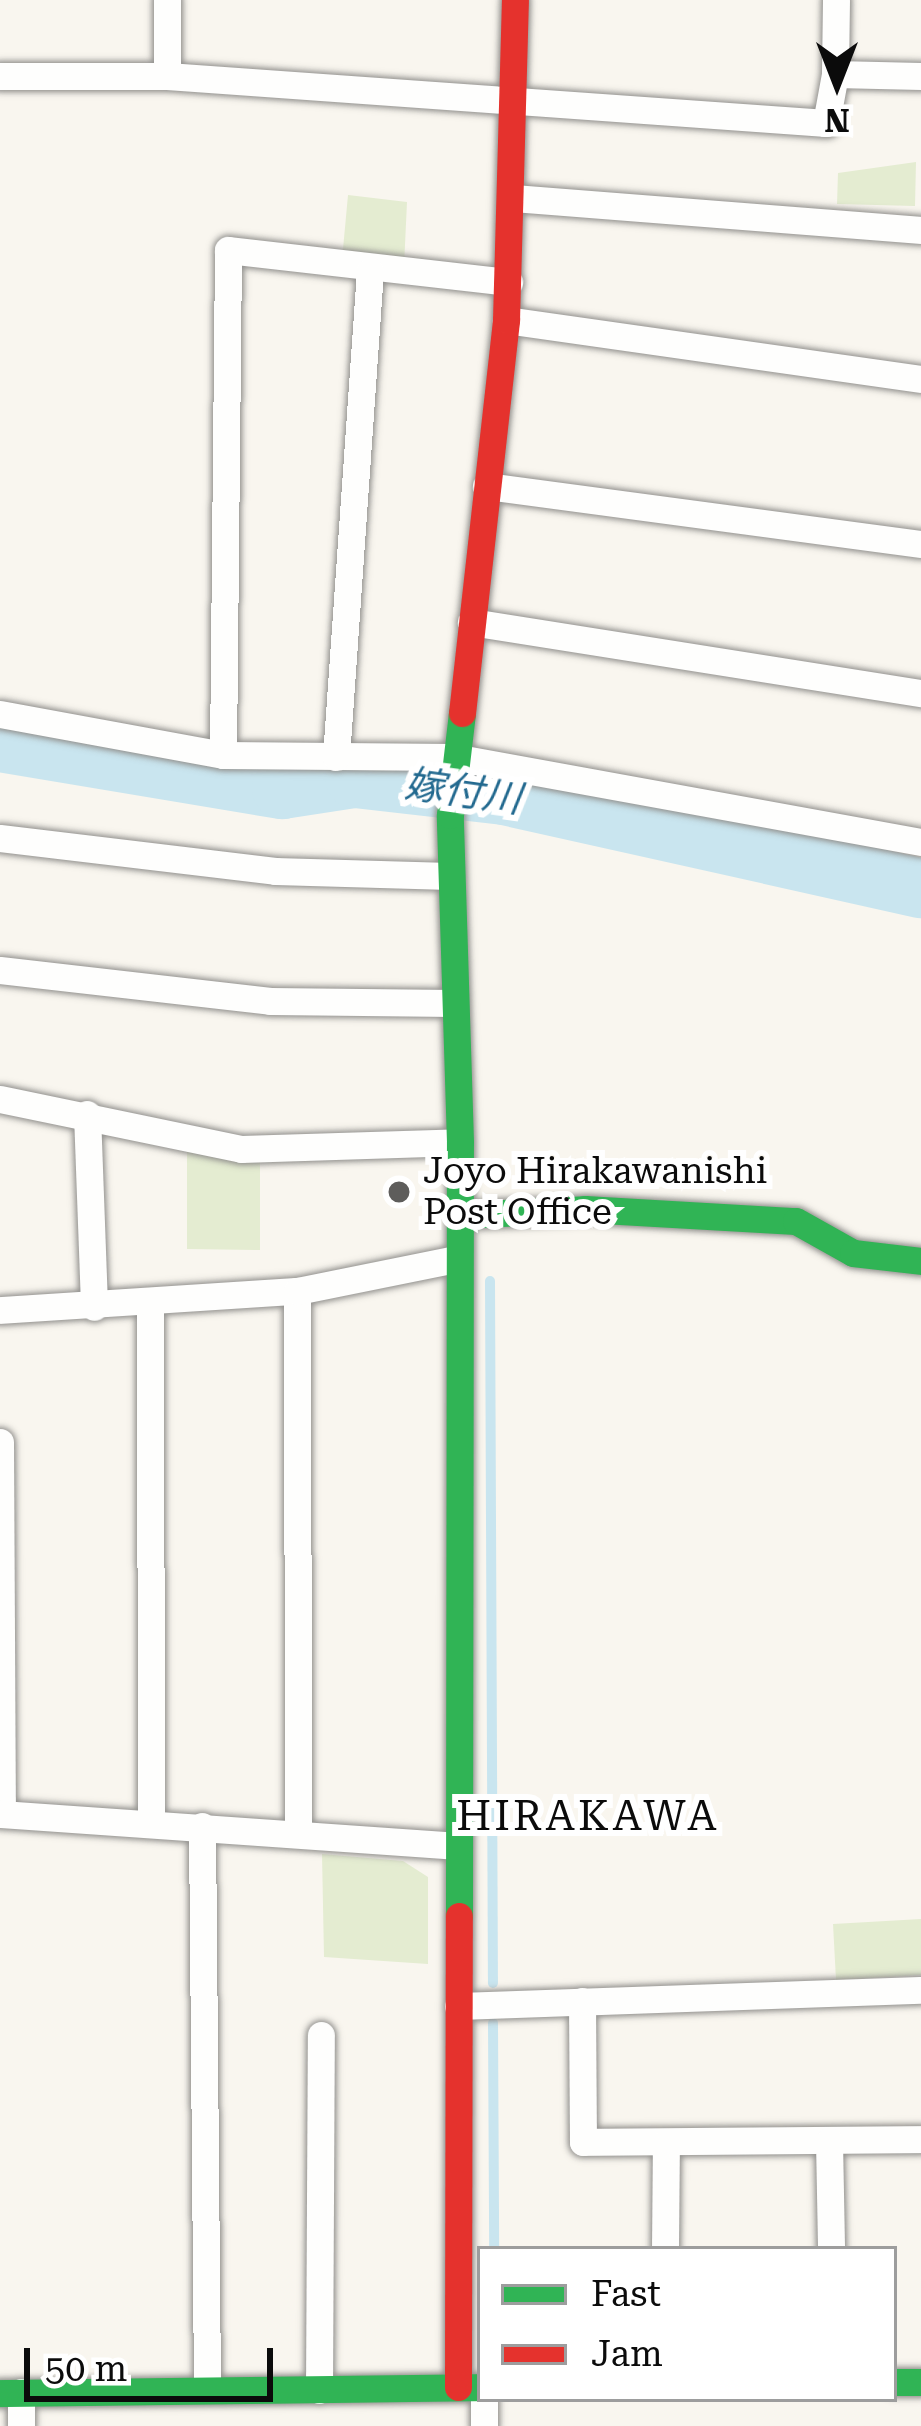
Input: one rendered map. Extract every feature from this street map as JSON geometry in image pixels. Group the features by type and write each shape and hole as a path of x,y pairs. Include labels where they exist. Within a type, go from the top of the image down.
{"street":[{"path":"167,0 167,76"},
{"path":"21,2426 10,2392 474,2391 458,2006 455,1258 460,1142 450,815 506,320 514,198 515,0"},
{"path":"0,76 167,76 826,122 836,74 836,0"},
{"path":"836,74 921,76"},
{"path":"514,198 921,230"},
{"path":"223,755 228,250 370,271 508,282"},
{"path":"336,757 370,271"},
{"path":"506,320 921,379"},
{"path":"486,487 921,544"},
{"path":"471,622 921,694"},
{"path":"0,713 223,755 453,764 921,842"},
{"path":"0,838 275,872 450,876"},
{"path":"0,970 270,1001 454,1004"},
{"path":"0,1099 241,1149 460,1142"},
{"path":"88,1114 94,1306"},
{"path":"460,1215 585,1209 796,1221 853,1252 921,1262"},
{"path":"0,1310 297,1291 455,1258"},
{"path":"297,1291 298,1834"},
{"path":"150,1304 151,1822"},
{"path":"0,1442 1,1814 456,1846"},
{"path":"202,1826 207,2390"},
{"path":"458,2006 921,1990"},
{"path":"582,2001 583,2142 921,2139"},
{"path":"319,2390 322,2035"},
{"path":"830,2141 831,2246"},
{"path":"665,2246 666,2142"}],"green space":[{"path":"916,162 915,206 837,204 838,173"},
{"path":"348,195 407,202 404,266 342,260"},
{"path":"187,1148 260,1159 260,1250 187,1249"},
{"path":"322,1854 403,1861 428,1877 428,1964 324,1957"},
{"path":"921,1919 921,1975 836,1980 833,1924"}],"waterway":[{"name":"嫁付川","path":"0,742 282,789 355,778 504,795 921,888"},
{"path":"490,1281 493,1983"},
{"path":"493,2023 494,2246"}],"traffic: fast":[{"path":"459,1916 460,1142 450,815 462,713"},
{"path":"460,1215 585,1209 796,1221 853,1253 921,1261"},
{"path":"897,2382 921,2382"},
{"path":"0,2393 477,2387"}],"traffic: jam":[{"path":"462,713 506,320 515,0"},
{"path":"458,2387 459,1916"}],"place":[{"name":"Joyo Hirakawanishi Post Office","path":"399,1192"}],"district":[{"name":"HIRAKAWA","path":"588,1816"}]}
